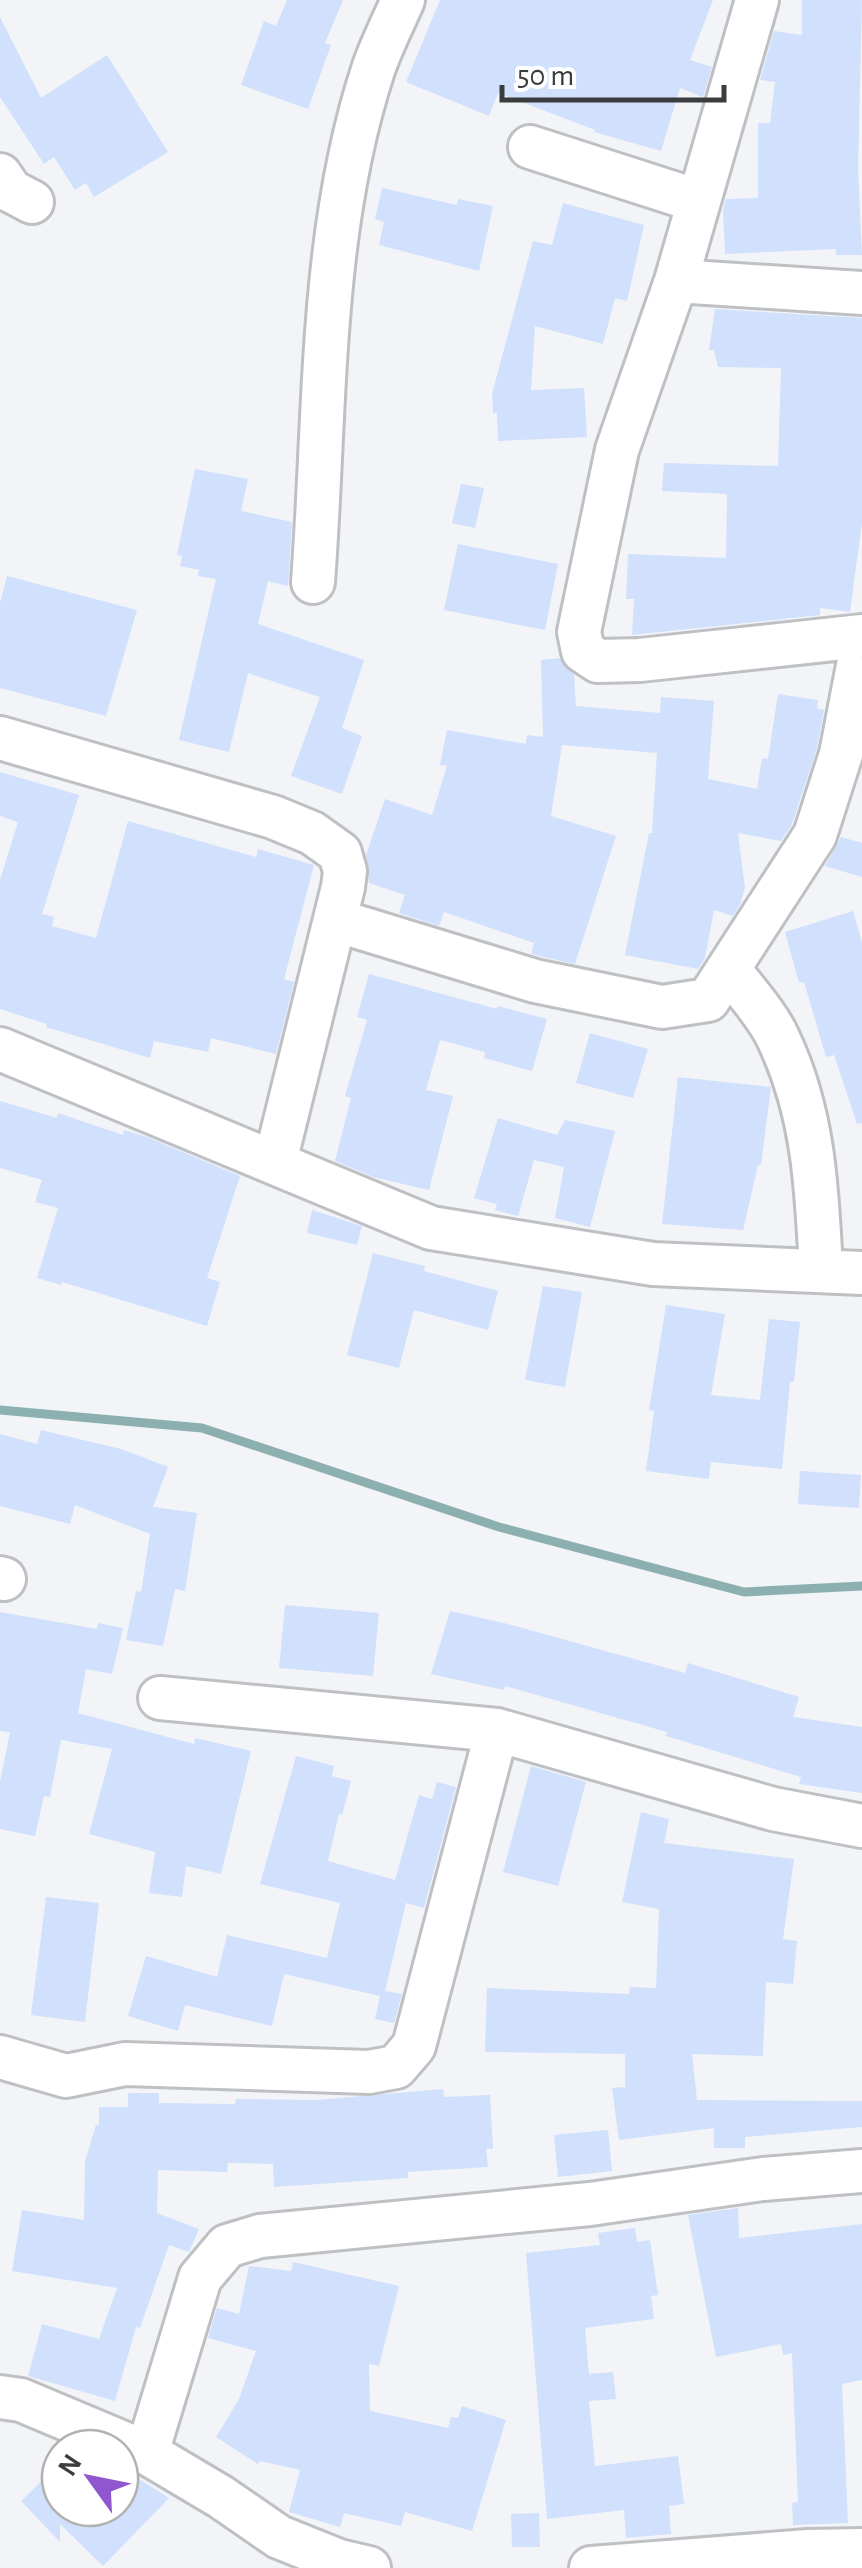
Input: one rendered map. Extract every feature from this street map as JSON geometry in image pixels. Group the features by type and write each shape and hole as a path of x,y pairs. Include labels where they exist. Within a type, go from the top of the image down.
{"street":[{"path":"313,582 326,325 338,227 360,114 374,66 403,0"},
{"path":"757,0 676,281 617,450 579,632 583,652 598,661 862,636"},
{"path":"530,147 698,201"},
{"path":"676,281 862,293"},
{"path":"335,920 534,981 662,1007 708,1000 815,835 841,754 862,645"},
{"path":"0,738 272,817 312,833 340,853 344,871 335,920 276,1162"},
{"path":"0,1049 432,1228 653,1264 842,1272 816,1185 802,1098 777,1034 729,969"},
{"path":"160,1698 497,1730 773,1809 862,1826"},
{"path":"0,2056 66,2076 126,2064 327,2073 369,2072 396,2066 414,2046 497,1730"},
{"path":"147,2453 200,2278 227,2246 260,2236 590,2204 763,2179 862,2171"},
{"path":"0,2397 21,2400 147,2453 279,2537 340,2562 369,2568"},
{"path":"591,2568 862,2550"}],"building":[{"path":"287,0 343,0 325,43 331,45 308,109 241,85 264,21 276,26"},
{"path":"440,0 713,0 690,60 712,67 703,97 680,88 661,151 594,132 498,93 489,116 406,82"},
{"path":"802,0 862,0 858,169 862,255 836,255 836,249 725,254 726,199 758,198 758,123 770,123 775,82 760,80 774,31 802,35"},
{"path":"0,17 41,98 107,55 168,152 94,197 86,183 75,190 54,157 44,164 0,97"},
{"path":"382,188 457,205 458,199 493,206 479,271 379,245 384,222 375,219"},
{"path":"563,203 644,225 627,301 615,298 603,344 535,326 531,390 584,388 587,437 498,441 492,394 533,241 552,245"},
{"path":"715,309 862,318 862,523 850,612 820,608 820,615 632,635 634,599 626,599 628,554 726,558 727,494 662,491 664,463 778,466 781,368 718,367 714,350 709,350"},
{"path":"195,469 248,479 241,511 292,522 288,586 268,581 258,624 364,660 342,728 362,736 342,794 291,776 320,697 248,673 229,752 179,740 216,579 198,576 199,570 180,566 182,556 177,555"},
{"path":"461,484 484,488 475,528 452,523"},
{"path":"458,544 558,564 545,630 444,610"},
{"path":"7,576 137,610 106,716 0,688 0,603"},
{"path":"560,658 574,675 576,706 660,713 661,697 714,701 708,779 757,789 762,758 768,759 778,694 818,700 817,709 824,710 817,748 792,824 781,841 738,833 745,888 733,916 714,910 705,958 698,969 625,955 652,833 657,753 562,745 551,816 616,836 575,964 531,954 534,943 444,912 439,926 399,913 405,895 369,883 366,855 385,799 432,815 447,766 440,765 447,730 526,744 527,735 543,737 541,660"},
{"path":"0,772 79,795 42,914 54,917 52,926 96,938 128,821 256,857 258,849 314,865 284,979 294,982 276,1054 211,1038 208,1052 154,1041 150,1058 0,1009 0,880 18,822 0,816"},
{"path":"841,837 862,843 862,877 825,866"},
{"path":"853,911 862,942 862,1123 857,1124 834,1055 826,1057 785,932"},
{"path":"369,974 547,1019 532,1071 484,1058 485,1052 440,1040 426,1090 453,1096 429,1190 373,1177 335,1161 351,1098 345,1096 367,1020 357,1017"},
{"path":"590,1033 648,1049 633,1098 576,1083"},
{"path":"678,1077 771,1087 761,1165 743,1230 662,1224"},
{"path":"0,1101 57,1118 58,1113 123,1135 124,1130 147,1137 240,1176 207,1278 220,1282 207,1326 37,1278 58,1208 35,1202 42,1180 0,1168"},
{"path":"498,1118 557,1135 565,1120 615,1131 590,1227 555,1218 564,1167 534,1160 518,1216 495,1210 497,1204 474,1198"},
{"path":"312,1210 362,1226 357,1245 307,1233"},
{"path":"373,1253 498,1291 488,1330 414,1310 399,1368 347,1355"},
{"path":"543,1286 582,1292 565,1387 525,1380"},
{"path":"666,1305 725,1314 711,1395 760,1400 769,1319 800,1322 782,1469 711,1462 709,1479 646,1471 654,1411 649,1410"},
{"path":"41,1430 121,1449 168,1467 153,1507 197,1513 185,1591 175,1589 163,1646 126,1640 136,1591 141,1592 150,1534 75,1505 70,1524 0,1506 0,1434 37,1444"},
{"path":"800,1471 861,1475 859,1508 798,1504"},
{"path":"285,1605 379,1613 373,1676 279,1668"},
{"path":"450,1611 685,1673 688,1663 799,1697 793,1717 862,1727 862,1793 799,1784 801,1777 666,1736 667,1732 505,1686 504,1690 431,1674"},
{"path":"0,1612 97,1629 98,1623 123,1628 112,1674 86,1669 78,1713 194,1744 195,1738 251,1751 221,1874 186,1866 182,1897 149,1893 155,1852 89,1834 112,1749 61,1740 50,1797 44,1796 35,1836 0,1829 0,1782 10,1732 0,1731"},
{"path":"296,1756 334,1766 332,1776 351,1781 328,1861 395,1880 419,1795 432,1799 437,1782 456,1787 424,1908 406,1903 385,1991 402,1994 394,2023 375,2019 380,1996 284,1974 272,2026 185,2005 178,2031 128,2016 146,1956 217,1977 227,1935 327,1958 340,1903 260,1884"},
{"path":"531,1766 586,1782 558,1886 503,1872"},
{"path":"641,1812 669,1819 664,1843 794,1859 783,1939 797,1941 793,1984 766,1982 763,2056 692,2054 697,2100 862,2101 862,2127 745,2137 745,2148 714,2148 714,2128 619,2140 612,2088 625,2087 625,2054 485,2052 487,1988 629,1994 630,1987 656,1988 659,1909 622,1902"},
{"path":"46,1897 99,1903 85,2022 31,2015"},
{"path":"443,2089 444,2097 490,2095 493,2149 486,2149 488,2167 408,2172 408,2178 274,2187 273,2164 228,2163 227,2172 158,2170 157,2213 199,2229 189,2252 169,2245 140,2328 136,2327 115,2401 28,2376 42,2324 99,2339 117,2288 12,2271 22,2210 84,2220 85,2161 99,2125 99,2107 128,2107 128,2093 159,2093 159,2103 235,2104 236,2099 317,2100"},
{"path":"608,2130 612,2171 558,2177 554,2135"},
{"path":"738,2208 739,2238 862,2224 862,2380 842,2384 848,2523 793,2525 792,2503 798,2502 792,2353 783,2355 781,2344 716,2357 688,2215"},
{"path":"635,2228 637,2242 650,2240 658,2295 651,2296 654,2319 585,2328 589,2374 613,2372 616,2399 589,2401 595,2466 678,2456 684,2504 669,2506 671,2534 626,2538 624,2510 547,2519 526,2253 600,2245 598,2233"},
{"path":"293,2262 399,2286 379,2366 369,2364 370,2411 448,2428 451,2417 458,2418 462,2406 506,2420 472,2531 405,2512 401,2526 344,2513 340,2527 289,2512 300,2470 260,2461 258,2464 216,2437 239,2399 256,2351 208,2338 217,2308 239,2314 249,2266 291,2271"},
{"path":"140,2479 169,2498 140,2528"},
{"path":"40,2482 40,2521 21,2501"},
{"path":"539,2513 540,2547 512,2547 511,2514"},
{"path":"47,2528 60,2528 60,2542"},
{"path":"64,2528 140,2528 103,2566"}],"waterway":[{"path":"0,1410 202,1428 499,1527 744,1592 862,1586"}]}
